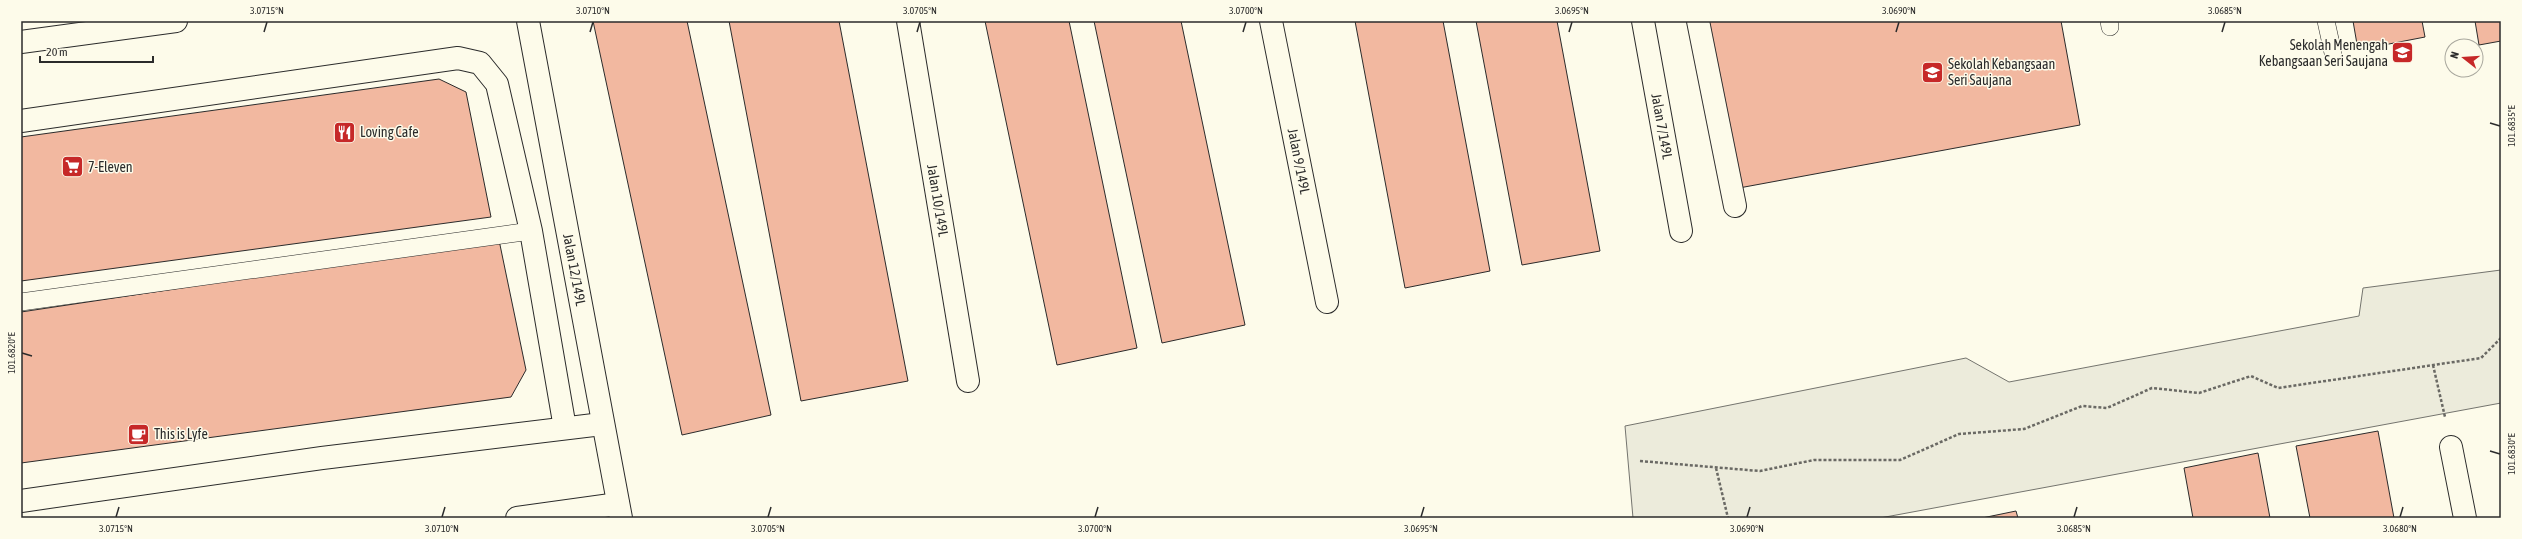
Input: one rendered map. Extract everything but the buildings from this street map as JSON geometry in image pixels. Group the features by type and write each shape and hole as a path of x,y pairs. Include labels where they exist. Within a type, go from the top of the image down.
{"street":[{"path":"21,42 176,21"},
{"name":"Jalan 12/149L","path":"528,21 619,511"},
{"name":"Jalan 10/149L","path":"908,21 968,381"},
{"name":"Jalan 9/149L","path":"1271,21 1327,302"},
{"name":"Jalan 7/149L","path":"1643,21 1681,231"},
{"path":"1698,21 1735,206"},
{"path":"21,121 458,58 480,63 497,84 531,231 564,428"},
{"path":"21,501 322,458 602,424"},
{"path":"2451,447 2465,518"},
{"path":"517,518 619,511"}],"lane":[{"path":"2326,21 2332,53"},
{"path":"21,302 531,231"}],"path":[{"path":"1640,461 1760,471 1814,460 1900,460 1959,434 2024,429 2082,406 2107,408 2152,388 2199,393 2251,376 2278,388 2481,358 2501,338"},
{"path":"2434,365 2451,447"},
{"path":"1716,468 1728,518"}],"shaded area":[{"path":"2501,270 2501,403 1880,518 1633,518 1625,426 1966,358 2009,382 2359,316 2363,288"}],"place":[{"name":"Sekolah Menengah Kebangsaan Seri Saujana","path":"2403,53"},
{"name":"Sekolah Kebangsaan Seri Saujana","path":"1933,72"},
{"name":"Loving Cafe","path":"344,132"},
{"name":"7-Eleven","path":"73,167"},
{"name":"This is Lyfe","path":"138,434"}]}
